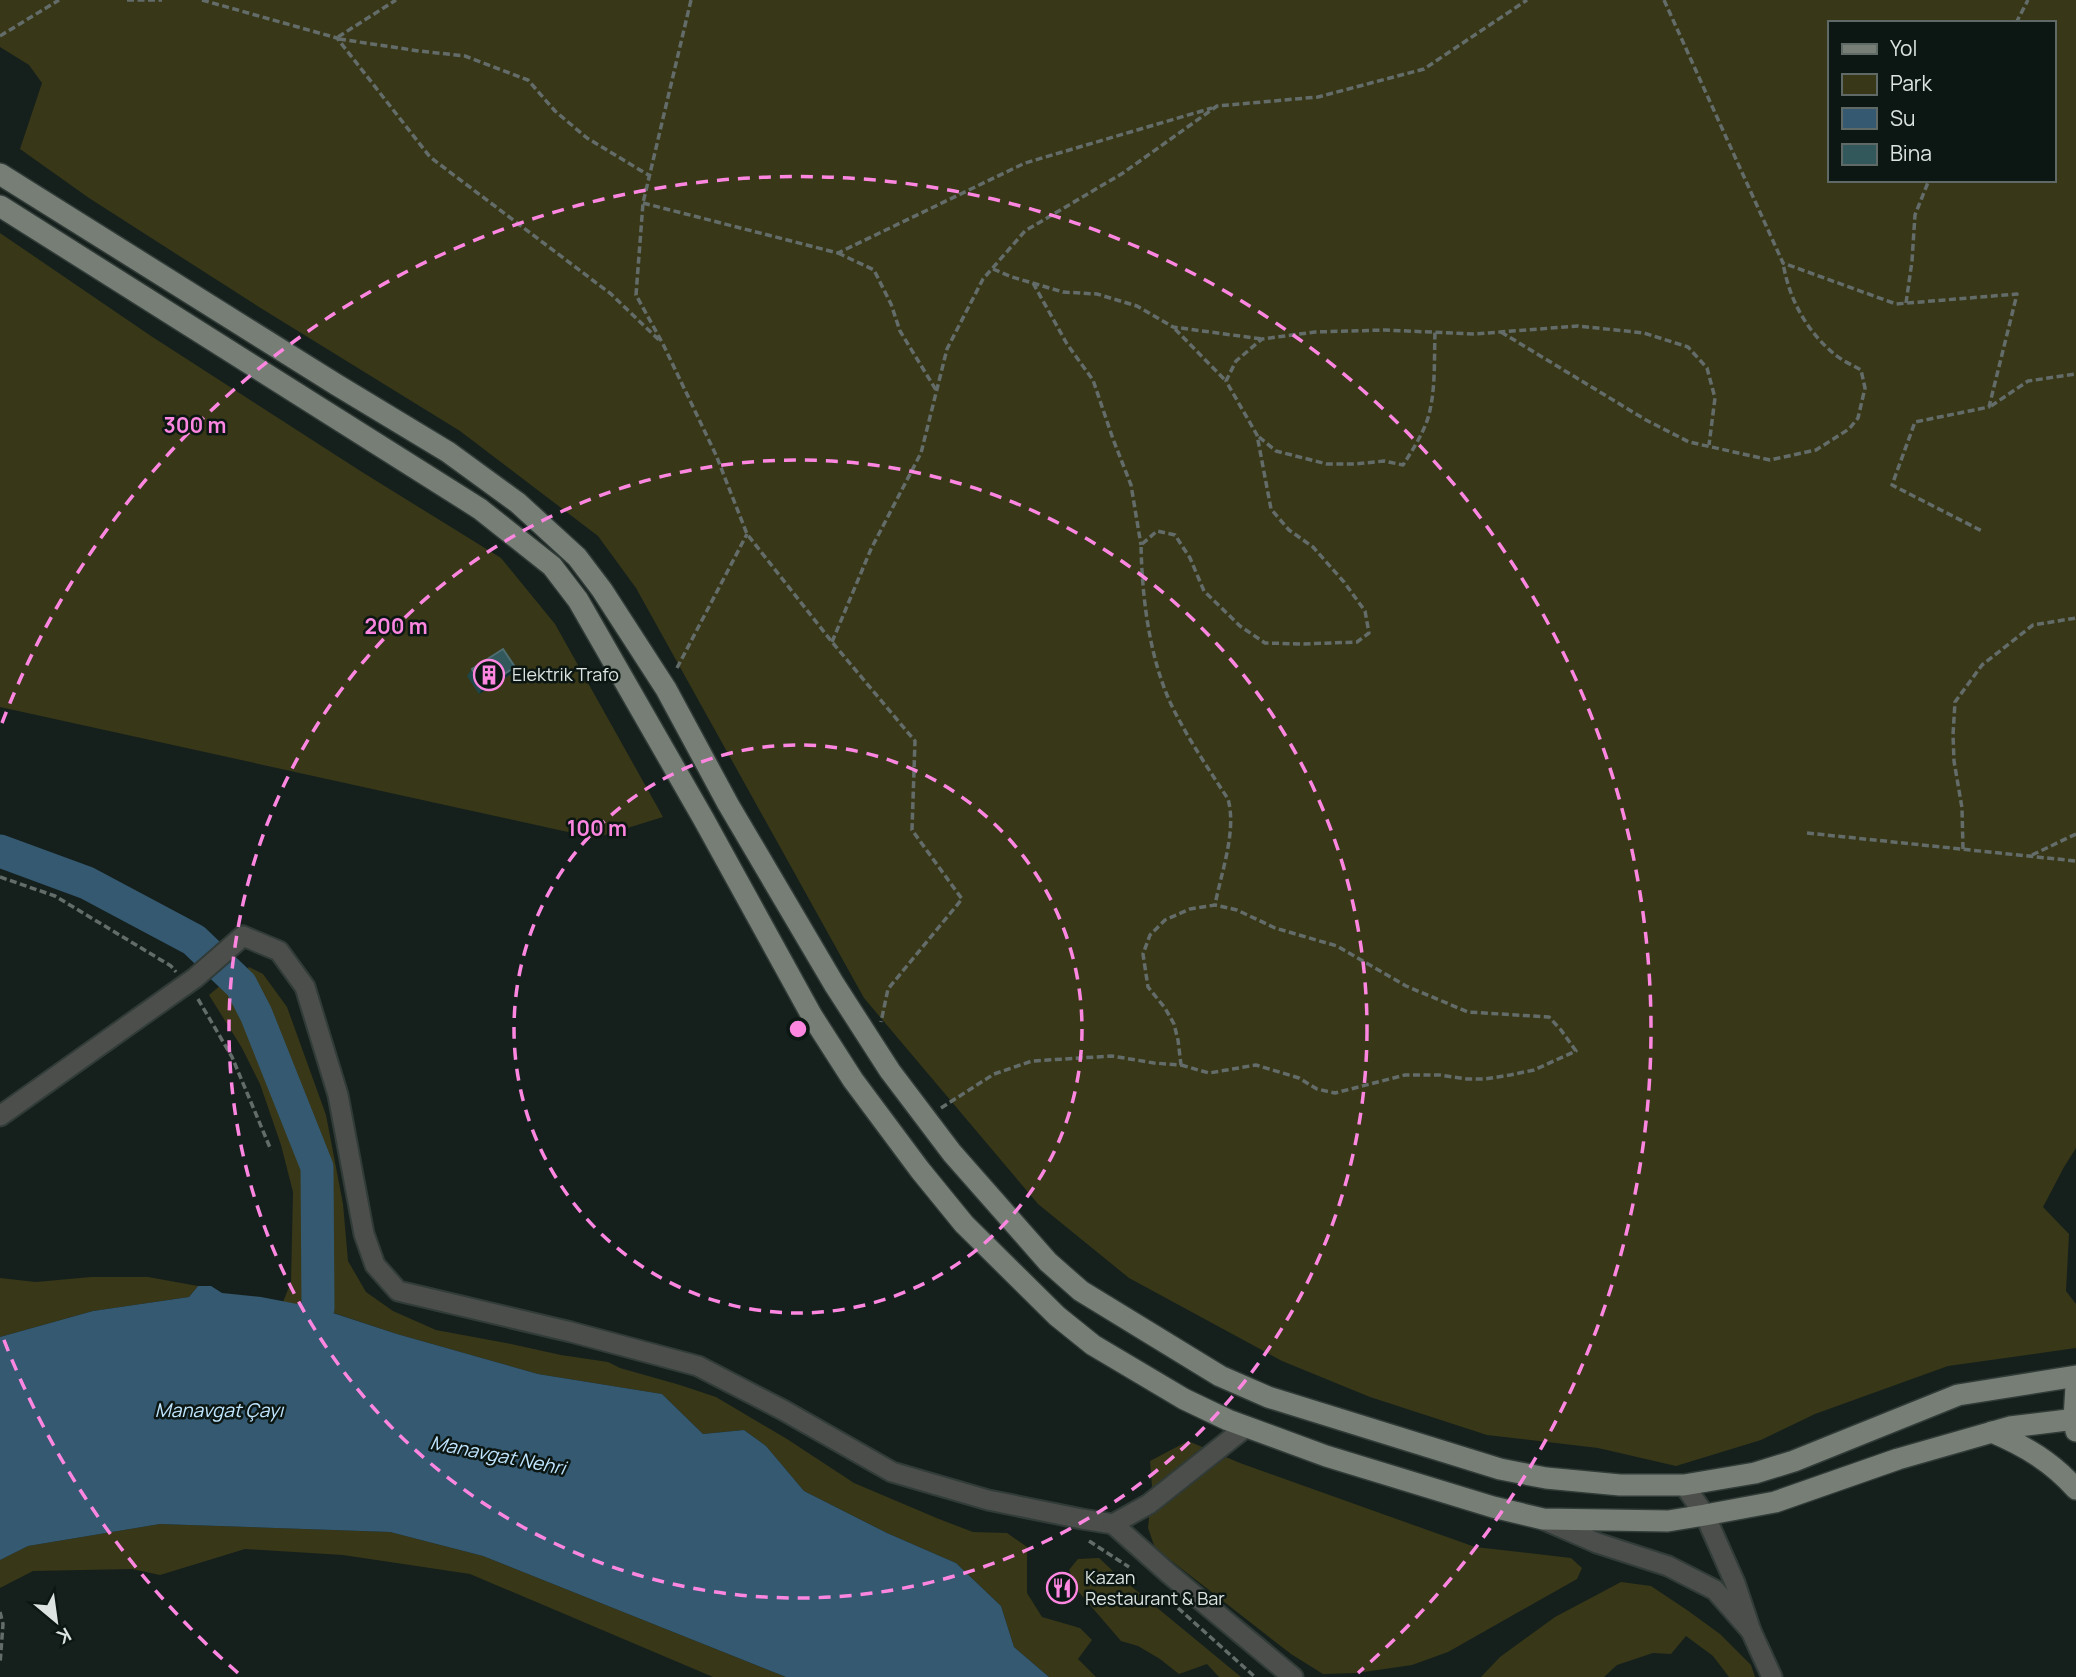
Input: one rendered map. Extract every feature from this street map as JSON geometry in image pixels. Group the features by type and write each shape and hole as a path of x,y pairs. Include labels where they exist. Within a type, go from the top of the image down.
{"main road":[{"path":"0,174 449,452 549,529 577,557 602,590 666,689 728,804 834,984 890,1071 952,1153 1040,1253 1081,1291 1220,1376 1268,1397 1500,1469 1546,1478 1620,1485 1684,1485 1755,1472 1794,1461 1958,1395 2076,1376"},
{"path":"0,206 480,509 552,566 578,600 592,624 704,818 812,1016 853,1080 920,1170 964,1224 1057,1316 1093,1345 1184,1399 1246,1427 1325,1456 1543,1520 1668,1521 1775,1502 1898,1459 2010,1427 2075,1423 2076,1386"},
{"path":"1993,1432 2042,1457 2076,1489"}],"street":[{"path":"0,1116 195,978 243,936 279,951 306,987 338,1095 364,1234 375,1265 398,1291 571,1332 698,1366 783,1410 892,1472 988,1500 1113,1524 1293,1677"},
{"path":"1113,1524 1149,1504 1246,1427"},
{"path":"1684,1485 1705,1515 1772,1677"},
{"path":"1543,1520 1597,1543 1668,1566 1715,1590 1751,1631"}],"path":[{"path":"0,36 59,0"},
{"path":"127,0 162,0"},
{"path":"202,0 337,38 466,56 528,80 555,111 587,138 650,176"},
{"path":"337,38 396,0"},
{"path":"691,0 643,203 636,295 663,344 716,455 747,534 915,741 912,830 962,898 888,989 875,1048"},
{"path":"838,253 1025,163 1217,106 1318,97 1424,69 1527,0"},
{"path":"1500,331 1646,420 1689,442 1770,460 1816,450 1849,429 1858,418 1865,388 1861,370 1834,354 1797,310 1787,285 1783,262 1664,0"},
{"path":"2017,21 2028,0"},
{"path":"337,38 430,157 611,294 663,344"},
{"path":"832,642 871,549 920,453 947,349 983,279 1025,231 1124,173 1217,106"},
{"path":"1906,303 1915,215 1928,182"},
{"path":"643,203 838,253 874,270 891,304 900,331 936,390"},
{"path":"1783,262 1896,304 2017,294 1989,407"},
{"path":"992,268 1063,292 1097,294 1137,306 1174,327 1226,381 1257,435 1271,509 1289,530 1313,547 1344,582 1366,611 1369,633 1357,642 1265,643 1240,626 1204,591 1190,558 1175,535 1157,531 1142,545"},
{"path":"1033,283 1068,344 1093,380 1131,485 1142,545 1142,581 1151,645 1170,702 1228,799 1232,813 1231,830 1215,905"},
{"path":"1174,327 1262,339 1315,332 1385,330 1474,334 1578,326 1644,333 1688,347 1707,368 1715,398 1709,445"},
{"path":"1257,435 1276,451 1327,464 1384,461 1403,465 1421,436 1428,418 1435,332"},
{"path":"1226,381 1236,361 1262,339"},
{"path":"1982,531 1892,485 1915,422 1989,407 2028,382 2076,374"},
{"path":"666,689 747,534"},
{"path":"1963,849 1962,808 1954,761 1955,702 1982,666 2033,625 2076,618"},
{"path":"1807,833 2076,861"},
{"path":"2030,856 2076,834"},
{"path":"926,1119 994,1074 1032,1061 1112,1056 1181,1065 1209,1073 1256,1065 1299,1079 1317,1089 1335,1093 1405,1075 1476,1079 1510,1075 1534,1070 1576,1051 1549,1017 1468,1012 1406,986 1337,946 1275,928 1237,910 1215,905 1190,909 1165,920 1150,935 1143,954 1149,987 1174,1024 1181,1065"},
{"path":"0,1612 3,1625 0,1664"}],"green space":[{"path":"0,0 2076,0 2076,1148 2043,1207 2069,1234 2066,1291 2076,1304 2076,1348 1948,1366 1815,1414 1761,1440 1676,1466 1598,1448 1487,1435 1370,1397 1282,1361 1129,1278 1038,1204 864,998 636,588 598,536 460,431 259,307 89,198 20,149 42,83 29,65 0,47"},
{"path":"0,233 151,336 501,558 555,624 663,817 595,838 0,707"},
{"path":"249,967 263,974 287,1007 326,1115 343,1204 348,1261 366,1292 393,1311 436,1330 608,1362 716,1397 854,1483 973,1532 1007,1533 1027,1547 1027,1593 1042,1617 1080,1628 1092,1640 1078,1659 1096,1677 1049,1677 1014,1647 1001,1606 956,1563 887,1533 804,1491 766,1446 744,1430 703,1434 662,1394 538,1374 397,1334 331,1312 325,1173 306,1110 269,1021 242,973"},
{"path":"221,985 235,992 263,1044 306,1172 310,1223 309,1275 300,1305 283,1302 291,1282 293,1192 281,1145 260,1084 242,1048 209,995"},
{"path":"91,1277 148,1277 198,1286 189,1297 93,1311 0,1337 0,1278 36,1282"},
{"path":"1188,1441 1240,1463 1475,1547 1571,1558 1582,1568 1577,1579 1448,1652 1412,1665 1357,1673 1323,1674 1291,1654 1155,1548 1148,1528 1152,1486 1150,1461"},
{"path":"160,1524 390,1532 483,1556 786,1677 713,1677 470,1574 343,1555 245,1549 160,1575 132,1569 33,1571 0,1588 0,1560 28,1546"},
{"path":"1099,1558 1241,1677 1219,1677 1207,1664 1179,1674 1138,1646 1121,1641 1077,1590 1069,1570 1078,1559"},
{"path":"1621,1582 1651,1586 1687,1610 1720,1634 1751,1665 1755,1677 1729,1677 1713,1656 1686,1636 1671,1654 1653,1653 1617,1665 1604,1677 1481,1677 1500,1657 1555,1617"}],"water":[{"name":"Manavgat Çayı","path":"198,1286 211,1286 222,1293 318,1308 397,1334 538,1374 662,1394 703,1434 744,1430 766,1446 804,1491 887,1533 956,1563 1001,1606 1014,1647 1049,1677 786,1677 483,1556 390,1532 160,1524 28,1546 0,1560 0,1337 93,1311 189,1297"}],"building":[{"name":"Elektrik Trafo","path":"503,649 515,667 483,688 472,669"}],"waterway":[{"path":"0,851 87,883 194,940 241,985 256,1014 317,1167 318,1308"}],"place":[{"name":"Elektrik Trafo","path":"489,675"},
{"name":"Kazan Restaurant & Bar","path":"1062,1588"}],"water label":[{"name":"Manavgat Nehri","path":"498,1455"}]}
